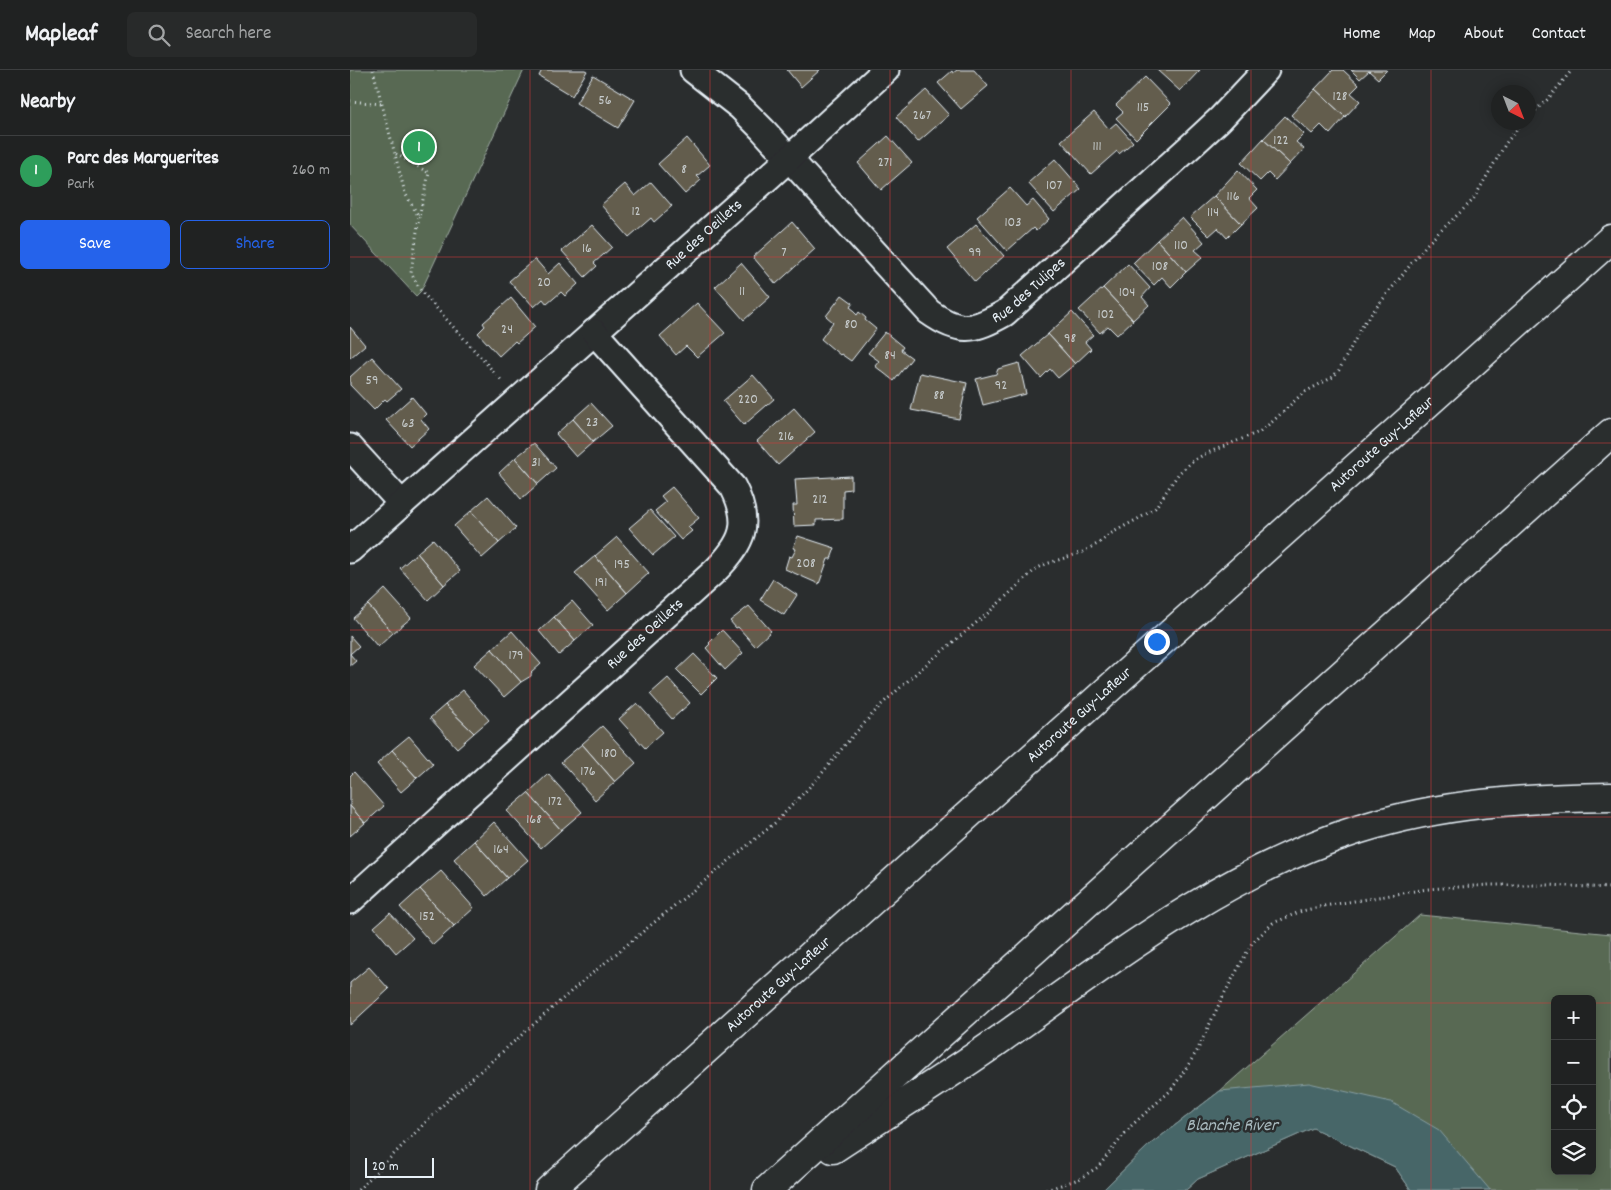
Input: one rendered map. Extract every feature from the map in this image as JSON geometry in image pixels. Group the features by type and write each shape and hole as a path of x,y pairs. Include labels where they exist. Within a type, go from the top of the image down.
{"highway":[{"name":"Autoroute Guy-Lafleur","path":"549,1190 1611,239"},
{"path":"767,1190 1611,433"},
{"path":"772,1190 996,1042 1146,936 1217,893 1283,859 1335,837 1392,819 1422,812 1492,802 1611,797"}],"street":[{"name":"Rue des Tulipes","path":"693,70 740,107 790,158 929,312 944,322 957,327 974,327 1005,313 1200,138 1266,70"},
{"path":"790,158 886,70"},
{"name":"Rue des Oeillets","path":"350,550 790,158"},
{"name":"Rue des Oeillets","path":"350,901 715,571 736,547 742,534 744,517 741,502 733,486 594,332"},
{"path":"350,447 402,504"}],"path":[{"path":"373,70 406,193 419,218"},
{"path":"1536,110 1548,99 1572,70"},
{"path":"350,102 382,104"},
{"path":"358,1190 452,1096 583,982 776,822 819,777 881,705 1036,569 1083,552 1155,508 1179,473 1194,460 1259,432 1303,393 1334,377 1340,370 1364,322 1427,244 1472,200 1502,150 1517,130"},
{"path":"395,153 429,173 419,218 411,274 421,291 518,400"},
{"path":"1046,1190 1079,1179 1098,1167 1131,1126 1170,1091 1196,1051 1252,943 1273,923 1302,911 1324,906 1427,889 1528,885 1611,888"}],"green space":[{"path":"350,70 524,70 421,291 416,296 350,225"},
{"path":"1420,915 1611,934 1611,1190 1411,1190 1395,1167 1313,1128 1198,1179 1186,1190 1103,1190 1148,1146 1220,1091"}],"water":[{"name":"Blanche River","path":"1309,1083 1391,1102 1439,1130 1490,1190 1411,1190 1395,1167 1313,1128 1198,1179 1186,1190 1103,1190 1148,1146 1220,1091"}],"building":[{"path":"542,70 587,71 572,96 539,76"},
{"path":"787,70 820,70 801,87"},
{"path":"957,70 974,70 988,86 961,109 938,83 952,71 953,73"},
{"path":"1157,70 1200,70 1180,91"},
{"path":"1333,70 1343,70 1359,85 1351,93 1360,101 1345,117 1315,89"},
{"path":"1351,70 1387,70 1378,79 1369,71 1360,79"},
{"path":"593,75 635,100 618,128 576,103"},
{"path":"1145,77 1171,104 1136,139 1116,118 1123,112 1116,105"},
{"path":"1315,89 1345,117 1330,134 1321,125 1312,134 1291,115"},
{"path":"926,90 949,115 918,142 896,117"},
{"path":"1094,112 1109,129 1116,123 1133,142 1119,154 1117,151 1091,174 1061,141"},
{"path":"1285,116 1304,134 1296,142 1304,149 1290,164 1263,139"},
{"path":"888,136 912,163 881,190 858,163"},
{"path":"687,138 710,165 697,176 701,180 685,194 658,164"},
{"path":"1263,139 1290,164 1275,180 1268,173 1260,181 1241,163"},
{"path":"1055,159 1081,189 1054,212 1028,183"},
{"path":"1238,170 1257,190 1249,198 1258,208 1241,224 1214,196"},
{"path":"651,182 672,206 654,222 651,218 629,237 601,205 625,184 635,196"},
{"path":"1010,188 1026,206 1033,200 1049,219 1036,231 1033,228 1007,251 977,217"},
{"path":"1214,196 1241,224 1227,238 1218,228 1209,236 1190,217"},
{"path":"1182,217 1204,242 1195,250 1203,257 1186,272 1157,240"},
{"path":"792,222 815,249 776,284 753,257"},
{"path":"976,224 1004,256 975,282 947,249"},
{"path":"592,225 612,247 594,263 597,266 585,277 562,251"},
{"path":"1157,240 1186,272 1171,287 1162,277 1154,285 1133,263"},
{"path":"535,259 548,274 560,263 578,284 565,296 561,292 547,304 543,299 534,307 509,281"},
{"path":"741,263 770,297 744,320 715,287"},
{"path":"1128,264 1150,288 1142,297 1149,305 1133,320 1103,288"},
{"path":"1103,288 1133,320 1117,335 1108,326 1100,333 1079,310"},
{"path":"842,295 853,303 850,307 857,315 859,312 876,329 851,361 840,355 821,339 833,322 826,316"},
{"path":"511,298 535,327 517,343 515,341 499,356 478,333 485,326 483,323"},
{"path":"697,303 725,333 697,357 686,346 676,355 660,336"},
{"path":"1072,312 1093,335 1085,342 1091,349 1075,364 1048,334"},
{"path":"350,327 365,345 350,358"},
{"path":"885,332 903,347 901,350 912,358 894,381 875,366 879,361 868,353"},
{"path":"1048,334 1075,364 1058,378 1050,369 1041,378 1022,356"},
{"path":"372,357 401,389 387,401 385,399 374,410 350,385 350,377"},
{"path":"1019,363 1026,394 983,405 976,379 996,374 998,369"},
{"path":"920,373 967,383 959,419 911,410"},
{"path":"753,375 774,399 744,425 723,401"},
{"path":"412,397 426,414 421,419 429,429 410,446 386,420"},
{"path":"591,403 612,426 593,442 573,419"},
{"path":"794,408 815,432 778,465 757,441"},
{"path":"573,419 593,442 576,457 556,434"},
{"path":"534,443 556,468 538,484 515,458"},
{"path":"515,458 538,484 521,499 499,473"},
{"path":"851,476 851,489 843,490 843,519 816,520 816,525 794,526 793,505 797,505 795,479"},
{"path":"672,487 699,518 688,527 692,531 681,540 655,511 666,502 661,496"},
{"path":"488,496 516,528 499,543 471,511"},
{"path":"650,510 674,537 653,555 629,528"},
{"path":"471,511 499,543 482,558 454,526"},
{"path":"798,536 835,548 831,559 828,559 819,584 785,569 789,556 792,557 796,549 793,548"},
{"path":"617,537 649,573 627,593 595,556"},
{"path":"433,539 460,571 444,585 417,553"},
{"path":"417,553 444,585 428,600 400,568"},
{"path":"595,556 627,593 608,610 575,573"},
{"path":"773,579 797,595 784,615 760,600"},
{"path":"385,589 411,618 393,633 368,605"},
{"path":"572,601 593,625 575,641 554,617"},
{"path":"368,605 393,633 378,647 353,618"},
{"path":"749,606 771,631 755,646 730,621"},
{"path":"554,617 575,641 559,655 539,631"},
{"path":"722,630 743,653 725,670 706,648"},
{"path":"512,631 541,664 531,673 531,676 521,682 492,649"},
{"path":"350,636 359,646 350,654"},
{"path":"492,649 521,682 504,697 474,665"},
{"path":"350,654 356,661 350,666"},
{"path":"694,654 717,678 701,694 677,670"},
{"path":"668,678 690,703 672,719 650,694"},
{"path":"463,690 489,720 474,733 445,705"},
{"path":"637,703 663,732 645,748 619,719"},
{"path":"445,705 474,733 457,748 430,718"},
{"path":"602,726 636,763 615,782 582,744"},
{"path":"409,736 433,764 417,778 392,750"},
{"path":"582,744 615,782 595,800 561,762"},
{"path":"392,750 417,778 401,792 377,764"},
{"path":"354,772 384,806 365,823 350,806 350,776"},
{"path":"548,774 582,812 561,830 528,793"},
{"path":"528,793 561,830 541,848 507,811"},
{"path":"350,806 365,823 350,836"},
{"path":"494,822 528,860 507,878 474,841"},
{"path":"474,841 507,878 487,896 454,859"},
{"path":"441,871 474,908 454,926 420,889"},
{"path":"420,889 454,926 433,945 400,907"},
{"path":"390,913 413,938 396,953 374,927"},
{"path":"369,967 389,989 350,1025 350,983"}],"place":[{"name":"Parc des Marguerites","path":"419,147"}]}
